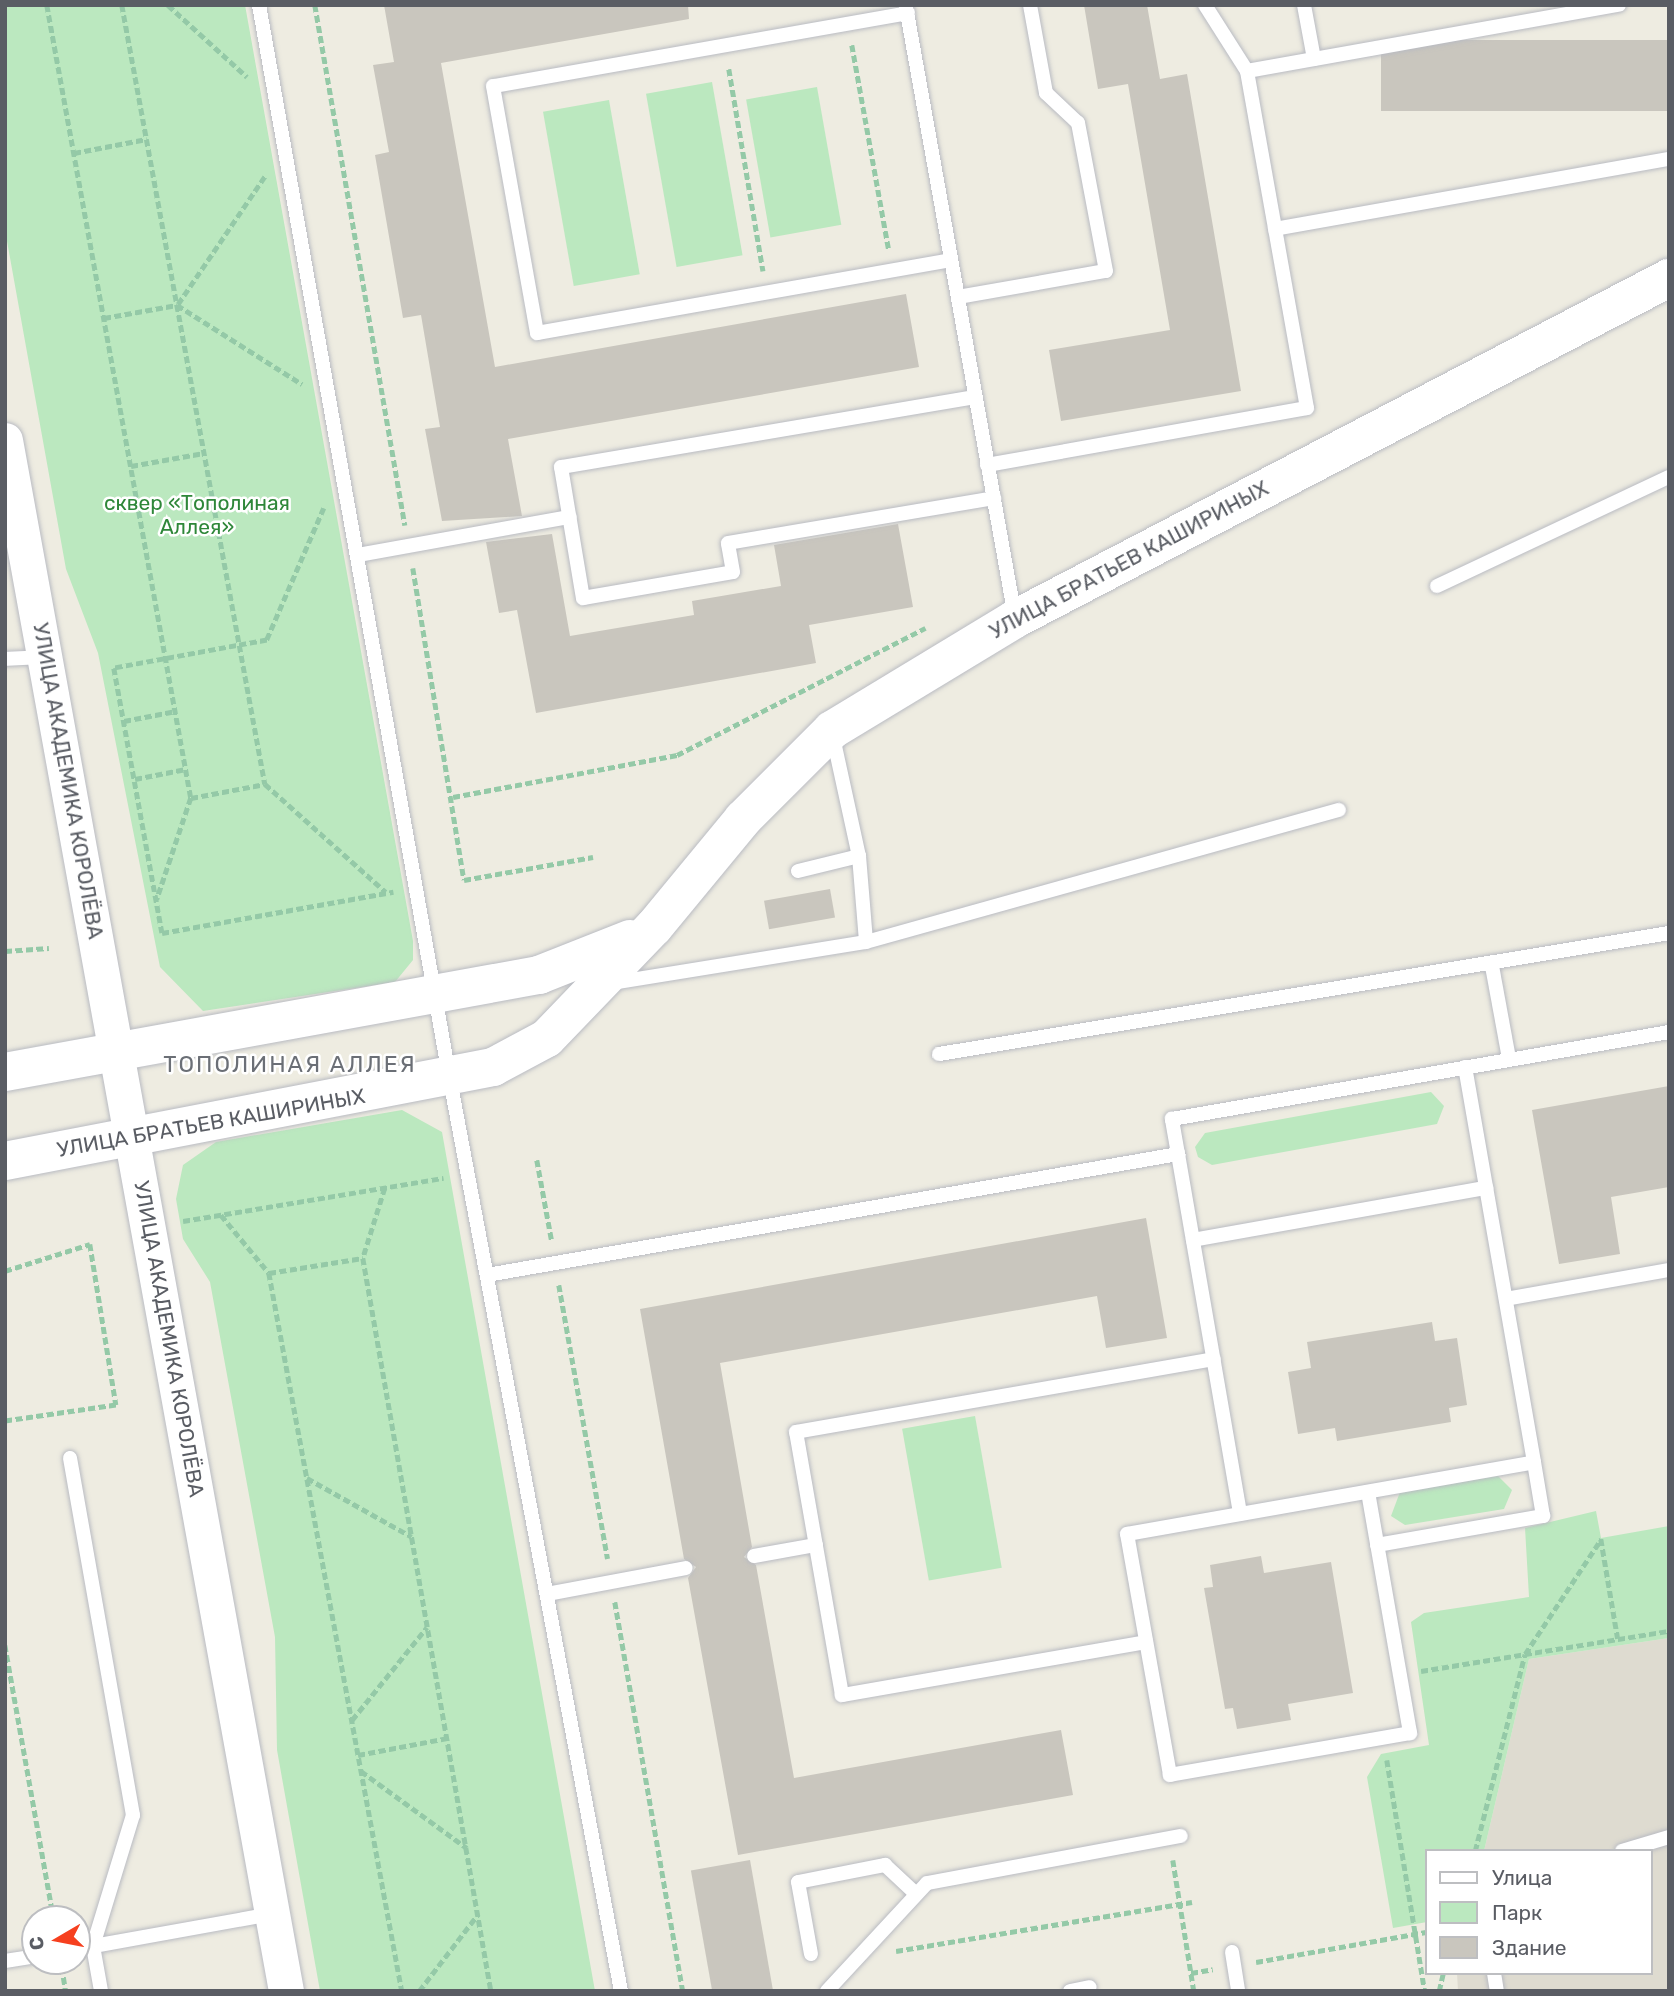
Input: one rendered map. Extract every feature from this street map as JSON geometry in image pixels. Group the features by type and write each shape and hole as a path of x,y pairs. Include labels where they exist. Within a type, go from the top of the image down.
{"main road":[{"name":"УЛИЦА БРАТЬЕВ КАШИРИНЫХ","path":"5,1161 450,1080 493,1067 547,1038 654,927 743,819 832,730 1015,620 1669,278"},
{"name":"УЛИЦА БРАТЬЕВ КАШИРИНЫХ","path":"5,1072 539,975 596,957 654,927"}],"street":[{"name":"УЛИЦА АКАДЕМИКА КОРОЛЁВА","path":"5,440 286,1991"}],"lane":[{"path":"259,5 450,1080 621,1991"},
{"path":"958,297 1106,271 1078,123 1046,93 1030,5"},
{"path":"987,465 1307,408 1247,71 1205,5"},
{"path":"1304,5 1314,59"},
{"path":"1247,71 1619,5"},
{"path":"951,260 537,333 493,86 848,23 907,9 1015,620"},
{"path":"1275,229 1669,159"},
{"path":"975,397 561,467 583,598 733,572 728,543 994,498"},
{"path":"1437,586 1669,477"},
{"path":"358,555 570,517"},
{"path":"5,659 45,657"},
{"path":"832,730 859,856 866,942"},
{"path":"597,986 866,942 1339,810"},
{"path":"798,871 859,856"},
{"path":"939,1054 1492,966 1669,933"},
{"path":"1492,966 1509,1059"},
{"path":"1240,1514 1172,1119 1669,1032"},
{"path":"1377,1545 1543,1516 1465,1067"},
{"path":"487,1275 1178,1154"},
{"path":"1193,1240 1486,1188"},
{"path":"1506,1299 1669,1270"},
{"path":"1146,1642 842,1695 796,1432 1214,1359"},
{"path":"70,1458 133,1815 93,1946 101,1991"},
{"path":"1368,1492 1410,1733 1170,1775 1127,1534 1534,1462"},
{"path":"754,1556 816,1545"},
{"path":"547,1594 686,1569"},
{"path":"1629,1849 1669,1837"},
{"path":"827,1991 927,1883 1175,1838"},
{"path":"811,1954 798,1882 885,1865 916,1894"},
{"path":"93,1946 273,1914"},
{"path":"1233,1959 1238,1991"},
{"path":"1070,1991 1090,1987"}],"path":[{"path":"47,5 191,798 156,901"},
{"path":"122,5 265,784 387,893"},
{"path":"168,5 247,77"},
{"path":"315,5 453,797 464,880 593,856"},
{"path":"848,23 892,270"},
{"path":"725,45 767,292"},
{"path":"74,153 147,139"},
{"path":"177,304 265,176"},
{"path":"104,318 177,304 302,385"},
{"path":"131,466 204,453"},
{"path":"325,508 267,640 114,668 162,933 394,892"},
{"path":"453,797 677,755 935,623"},
{"path":"124,721 176,711"},
{"path":"135,779 186,769"},
{"path":"191,798 265,784"},
{"path":"5,951 49,948"},
{"path":"184,1221 443,1178"},
{"path":"385,1188 363,1258 491,1991"},
{"path":"221,1215 269,1273 402,1991"},
{"path":"5,1271 90,1244 116,1405 5,1421"},
{"path":"269,1273 363,1258"},
{"path":"306,1477 412,1536"},
{"path":"1476,1849 1525,1654 1601,1539 1618,1639"},
{"path":"352,1720 428,1626"},
{"path":"1399,1674 1669,1631"},
{"path":"5,1645 51,1905"},
{"path":"358,1755 448,1738"},
{"path":"1383,1738 1425,1991"},
{"path":"361,1770 467,1849"},
{"path":"1175,1838 1180,1904 1194,1991"},
{"path":"857,1958 1192,1902"},
{"path":"419,1991 478,1913"},
{"path":"1191,1973 1233,1959 1426,1932"}],"shaded area":[{"path":"1669,1638 1669,1991 1458,1991 1457,1975 1653,1975 1653,1849 1484,1849 1529,1659"}],"green space":[{"name":"сквер «Тополиная Аллея»","path":"5,5 245,5 413,941 413,960 395,982 203,1011 160,967 98,653 66,569 5,230"},
{"path":"712,82 743,255 677,267 646,94"},
{"path":"817,87 841,225 770,237 746,100"},
{"path":"609,100 640,274 574,286 543,112"},
{"path":"1431,1092 1444,1106 1437,1124 1212,1165 1198,1157 1195,1147 1205,1133"},
{"path":"402,1110 442,1132 595,1991 320,1991 277,1750 275,1637 210,1282 183,1239 176,1199 183,1165 216,1142"},
{"path":"975,1416 1002,1568 929,1581 902,1429"},
{"path":"1498,1476 1512,1490 1504,1509 1405,1525 1391,1516 1400,1492"},
{"path":"1596,1511 1601,1538 1669,1526 1669,1638 1529,1659 1484,1849 1426,1849 1426,1922 1393,1928 1367,1777 1381,1754 1429,1745 1411,1622 1424,1613 1529,1597 1525,1528"}],"building":[{"path":"384,5 688,5 689,19 441,63 495,367 906,294 919,367 508,439 522,516 442,521 425,429 440,427 421,315 403,318 375,155 389,152 373,65 394,62"},
{"path":"1084,5 1147,5 1160,79 1187,74 1241,391 1061,421 1049,350 1170,330 1128,84 1098,89"},
{"path":"1381,40 1669,40 1669,111 1381,111"},
{"path":"898,524 913,607 809,625 816,663 536,713 517,610 499,613 486,542 552,534 570,636 694,615 692,601 781,586 774,545"},
{"path":"830,889 835,918 769,929 764,901"},
{"path":"1669,1086 1669,1187 1611,1197 1620,1254 1559,1264 1532,1110"},
{"path":"1146,1218 1167,1338 1106,1348 1097,1296 720,1363 752,1547 744,1557 756,1565 794,1778 1061,1730 1073,1795 738,1855 688,1578 696,1567 684,1559 640,1309"},
{"path":"1432,1322 1435,1341 1457,1338 1467,1405 1449,1408 1451,1422 1337,1441 1335,1428 1298,1434 1288,1372 1311,1368 1307,1342"},
{"path":"1261,1556 1264,1573 1331,1562 1353,1693 1288,1704 1291,1720 1237,1729 1233,1708 1225,1709 1204,1588 1213,1587 1210,1565"},
{"path":"750,1860 773,1991 712,1991 691,1870"}],"district":[{"name":"ТОПОЛИНАЯ АЛЛЕЯ","path":"290,1064"}]}
